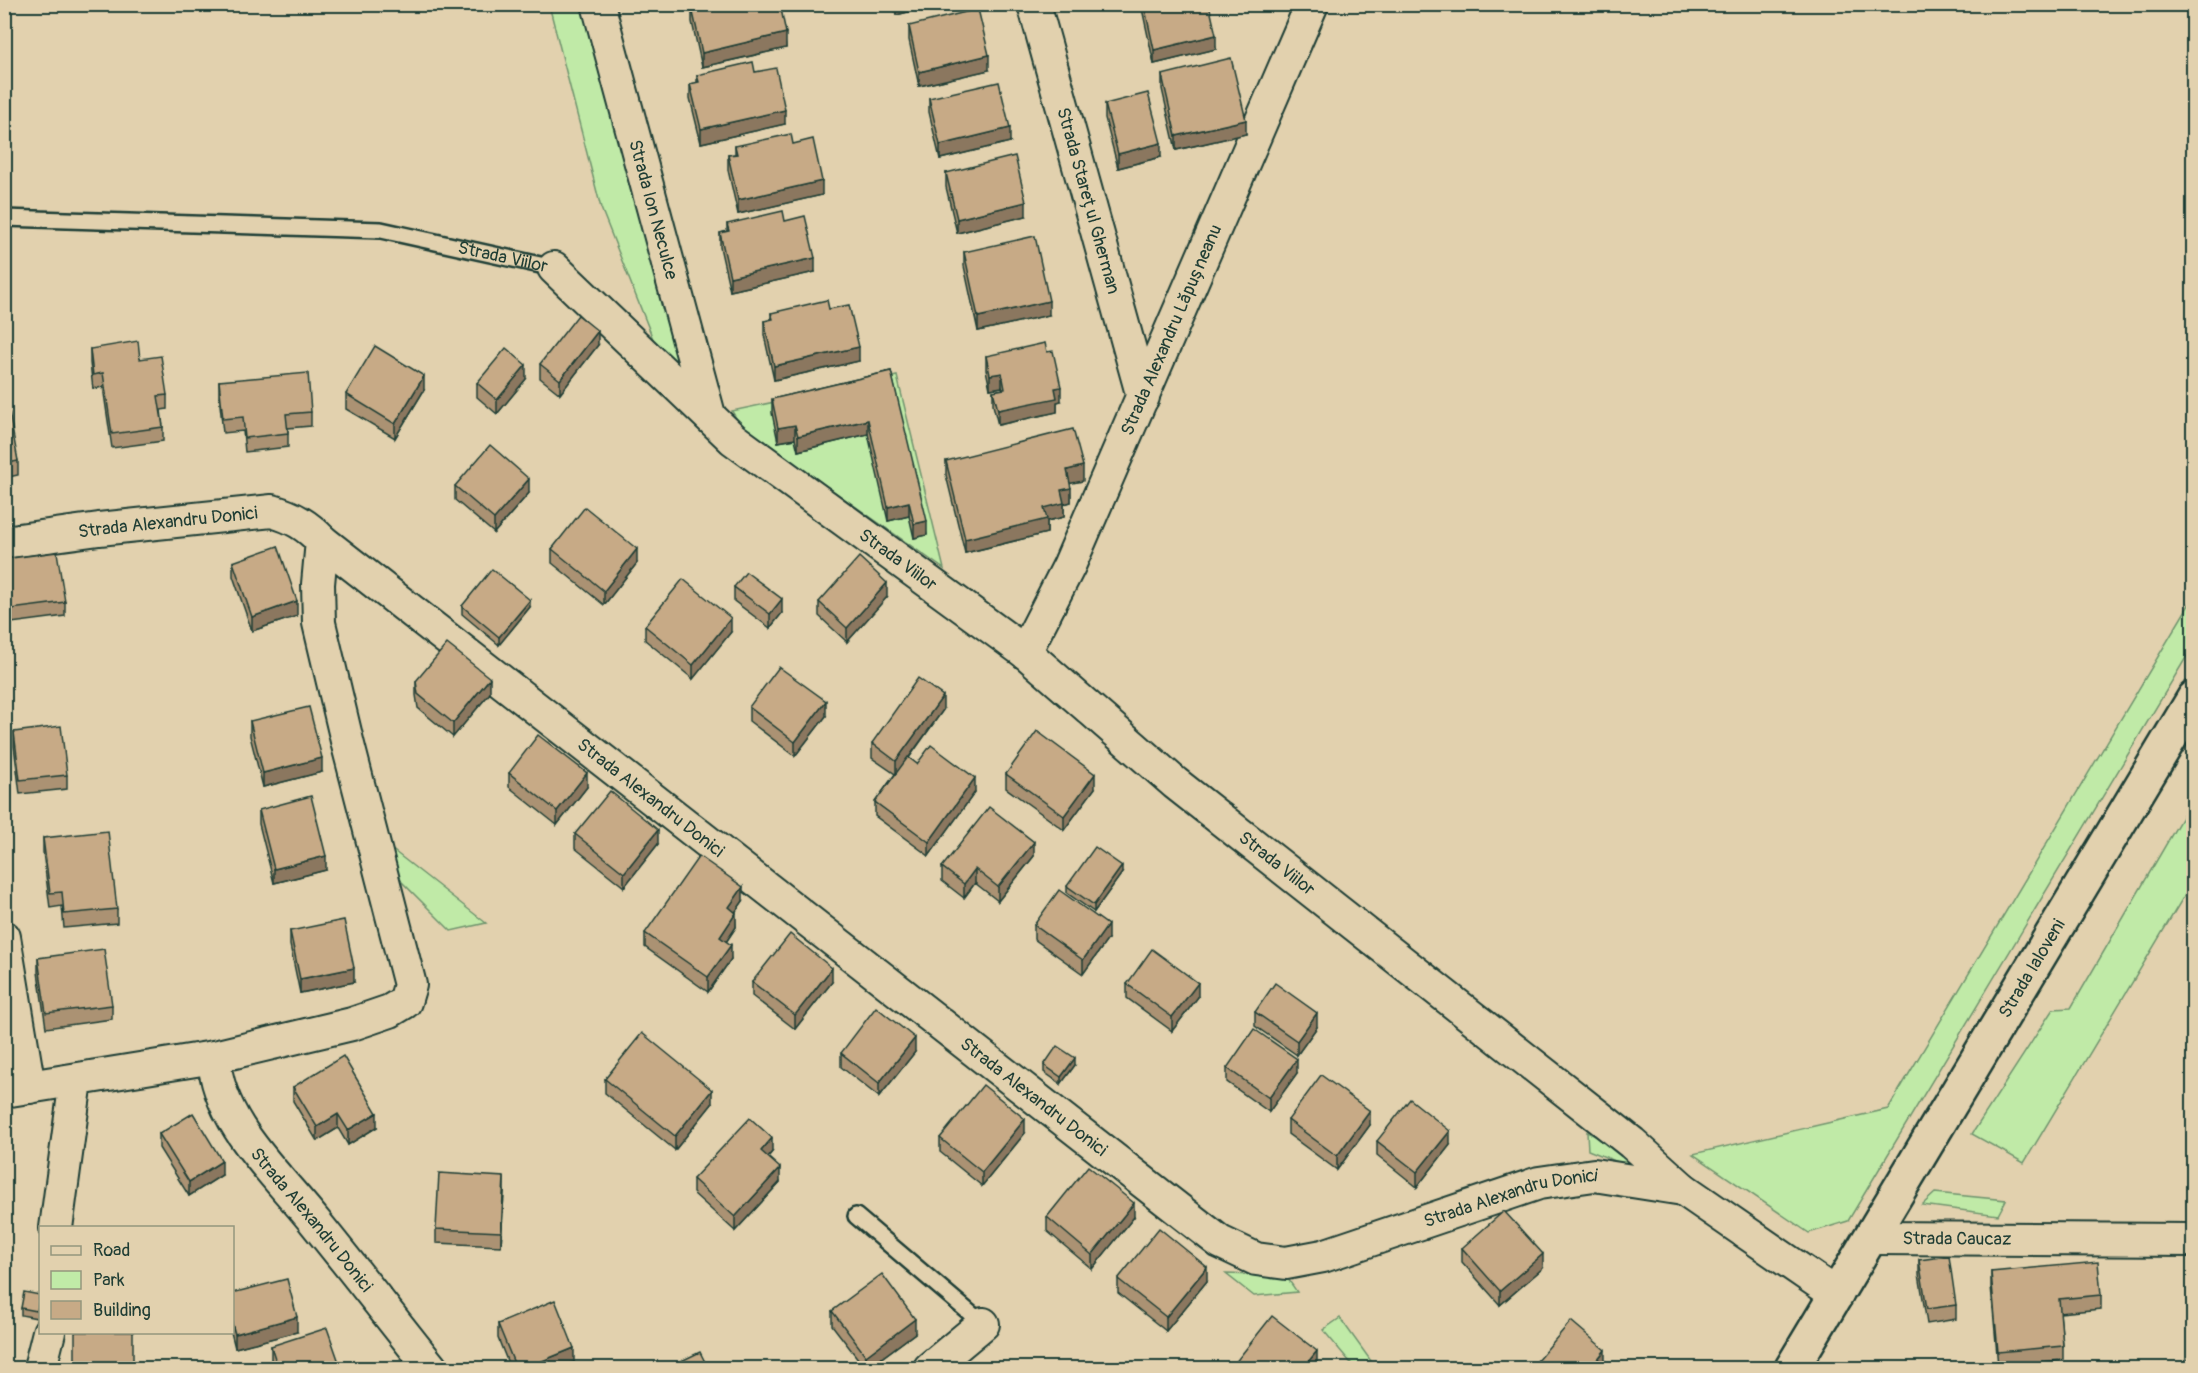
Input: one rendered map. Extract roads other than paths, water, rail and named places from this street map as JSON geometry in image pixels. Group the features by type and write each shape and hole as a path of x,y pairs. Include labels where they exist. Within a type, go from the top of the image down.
{"street":[{"name":"Strada Ion Neculce","path":"598,4 709,416"},
{"name":"Strada Starețul Gherman","path":"1034,4 1143,397"},
{"name":"Strada Alexandru Lăpușneanu","path":"1025,652 1069,566 1312,4"},
{"name":"Strada Viilor","path":"554,268 733,439 1025,652 1174,783 1632,1143 1683,1190"},
{"name":"Strada Alexandru Donici","path":"4,542 272,510 290,516 308,526 322,541 1220,1242 1256,1259 1286,1263 1323,1256 1539,1183 1594,1175 1683,1190 1837,1295"},
{"path":"4,937 17,1089 214,1058 352,1024 390,1011 405,1002 410,985 348,746 319,623 318,584 322,541"},
{"name":"Strada Ialoveni","path":"1871,1238 2193,698"},
{"name":"Strada Alexandru Donici","path":"214,1058 215,1076 234,1120 263,1160 431,1368"},
{"path":"56,1226 76,1080"},
{"path":"1792,1368 1871,1238"},
{"name":"Strada Caucaz","path":"1871,1238 2193,1240"},
{"path":"930,1368 983,1324"},
{"path":"40,1368 48,1334"}],"lane":[{"name":"Strada Viilor","path":"4,219 381,230 554,268"},
{"path":"856,1216 983,1324"}]}
